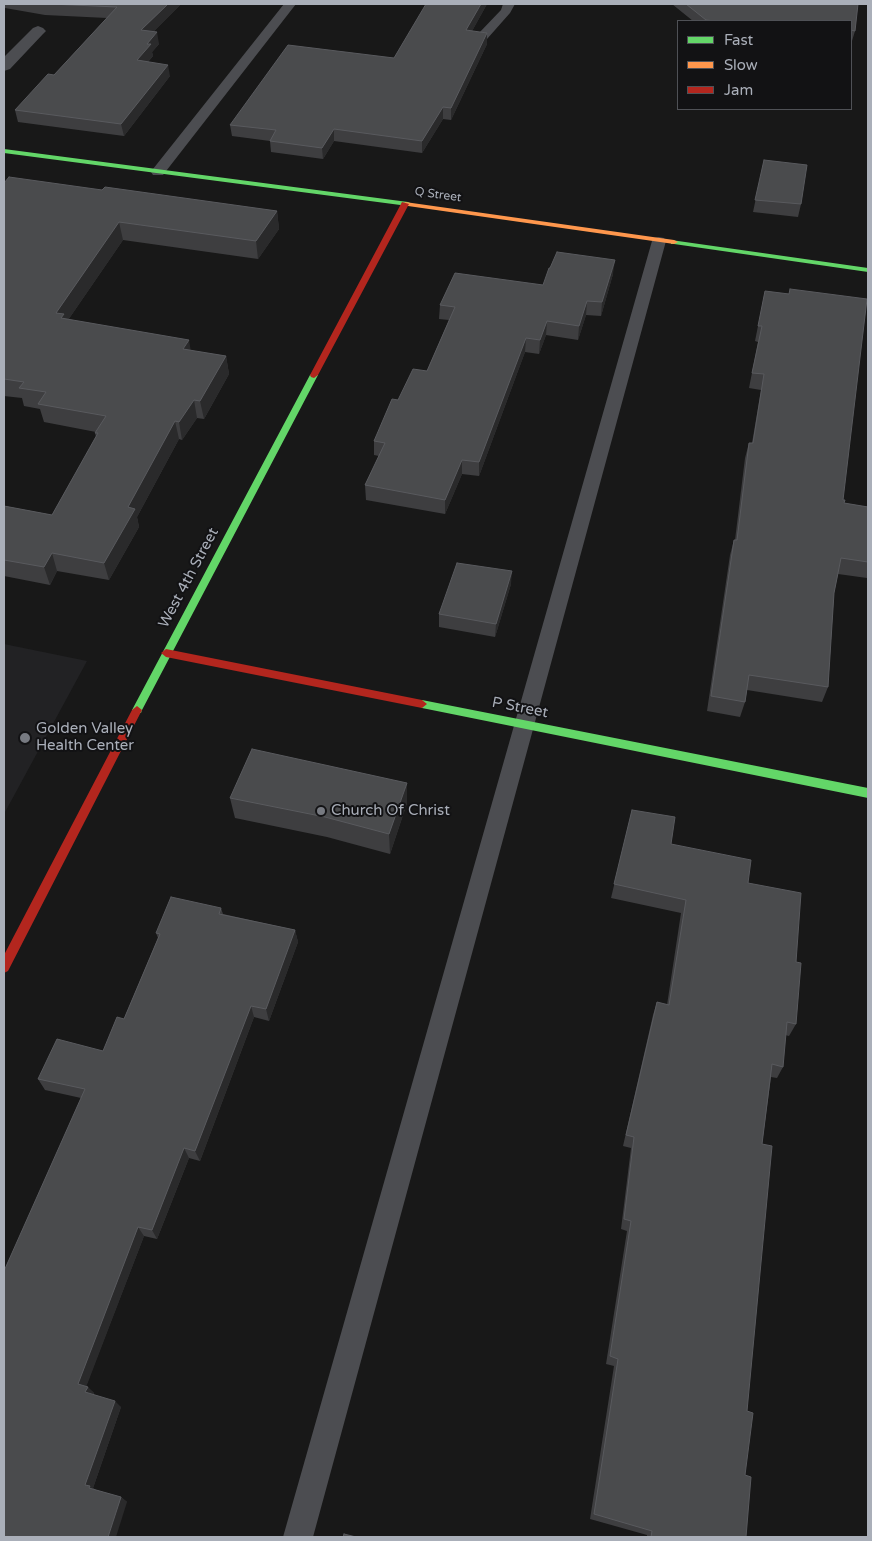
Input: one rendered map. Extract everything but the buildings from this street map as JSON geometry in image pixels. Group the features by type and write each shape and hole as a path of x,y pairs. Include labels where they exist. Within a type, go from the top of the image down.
{"street":[{"path":"4,66 38,31"},
{"name":"Q Street","path":"4,151 405,204 868,270"},
{"name":"West 4th Street","path":"4,967 166,653 405,204"},
{"name":"P Street","path":"166,653 868,793"}],"lane":[{"path":"158,172 290,4"},
{"path":"483,36 506,11 509,4"},
{"path":"298,1537 659,241"}],"shaded area":[{"name":"Golden Valley Health Center","path":"4,644 87,661 4,814"}],"traffic: fast":[{"path":"4,151 408,204"},
{"path":"674,242 868,270"},
{"path":"137,710 314,375"},
{"path":"422,704 868,793"}],"traffic: slow":[{"path":"408,204 674,242"}],"traffic: jam":[{"path":"314,375 405,204"},
{"path":"166,653 422,704"},
{"path":"4,967 137,710"}],"place":[{"name":"Golden Valley Health Center","path":"25,738"},
{"name":"Church Of Christ","path":"321,811"}]}
